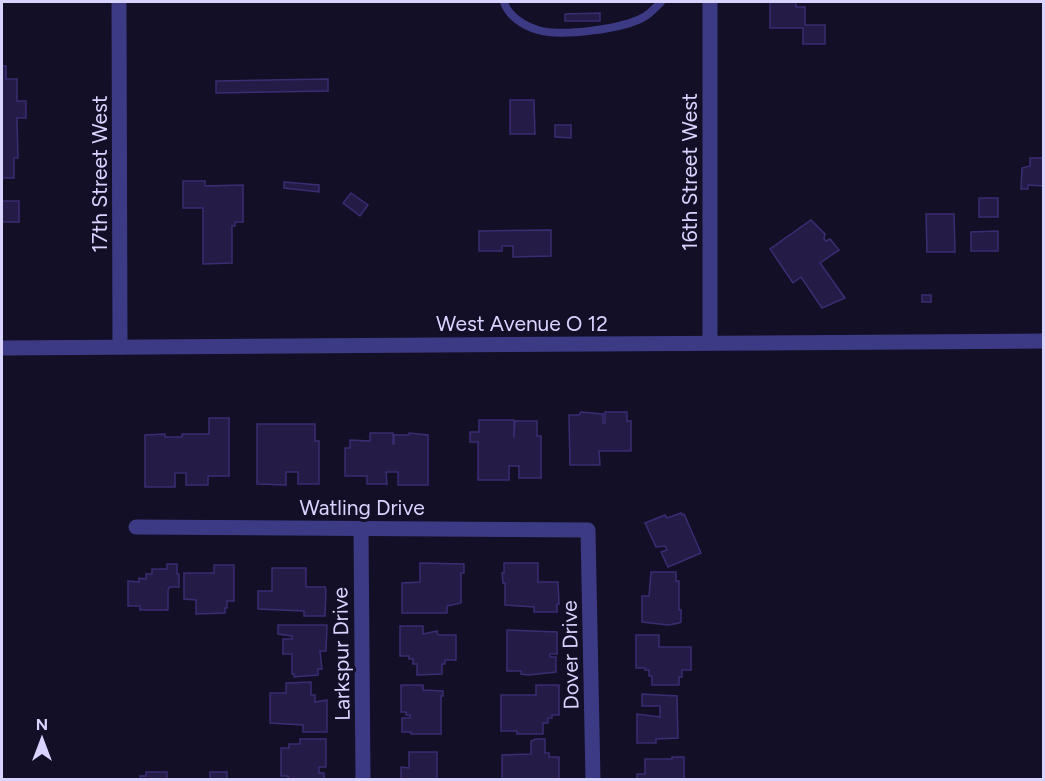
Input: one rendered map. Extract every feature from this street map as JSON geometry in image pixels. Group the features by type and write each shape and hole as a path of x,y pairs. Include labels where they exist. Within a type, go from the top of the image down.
{"street":[{"name":"17th Street West","path":"119,2 120,347"},
{"name":"16th Street West","path":"710,2 710,343"},
{"name":"West Avenue O 12","path":"2,348 1044,342"},
{"name":"Watling Drive","path":"136,527 588,530"},
{"name":"Larkspur Drive","path":"361,528 363,780"},
{"name":"Dover Drive","path":"588,530 593,780"}],"lane":[{"path":"504,2 507,11 523,24 544,32 561,32 609,28 629,23 644,17 661,2"}],"building":[{"path":"770,2 796,2 796,7 805,7 805,25 825,25 825,44 803,44 803,28 770,28"},
{"path":"600,13 600,21 565,21 565,14"},
{"path":"2,66 6,66 6,79 17,79 17,101 26,101 26,118 17,118 18,158 14,158 14,178 2,178"},
{"path":"328,79 328,91 216,93 216,81"},
{"path":"510,100 534,100 535,134 510,134"},
{"path":"555,125 571,125 571,138 555,137"},
{"path":"1030,158 1044,158 1044,186 1028,185 1028,189 1021,189 1022,168 1030,166"},
{"path":"183,181 205,181 205,186 243,185 243,222 235,222 235,226 232,226 232,263 203,264 203,208 183,208"},
{"path":"284,182 319,185 319,192 284,188"},
{"path":"351,193 368,205 360,216 343,203"},
{"path":"979,198 998,198 998,217 979,217"},
{"path":"2,201 19,201 19,222 2,222"},
{"path":"926,214 954,214 955,252 927,252"},
{"path":"811,220 825,234 824,239 826,241 830,239 839,250 820,263 845,298 822,308 801,277 793,283 770,249"},
{"path":"551,230 551,256 513,257 513,246 502,246 502,251 479,251 479,231"},
{"path":"998,231 998,251 971,251 971,232"},
{"path":"922,295 931,295 931,302 922,302"},
{"path":"581,412 603,414 603,423 605,423 605,412 627,412 627,421 631,421 631,451 599,451 600,465 570,465 569,415 579,415"},
{"path":"209,418 229,418 229,476 208,476 208,485 186,485 186,473 175,473 175,487 145,487 145,435 165,434 165,437 182,437 182,434 209,434"},
{"path":"479,420 514,420 514,438 515,421 537,421 537,436 541,436 541,478 519,478 519,466 509,466 509,480 478,480 478,442 470,442 470,432 479,432"},
{"path":"257,424 315,424 315,441 319,441 319,484 298,484 298,472 286,472 286,485 257,484"},
{"path":"370,433 393,433 393,444 394,435 409,435 409,433 428,435 428,485 398,485 398,472 386,472 387,484 367,484 367,476 345,476 345,448 350,448 350,440 370,441"},
{"path":"684,514 701,553 668,567 661,552 667,550 665,546 656,547 645,523 665,515 667,518"},
{"path":"420,563 464,564 464,573 461,573 461,603 447,606 447,613 402,613 402,583 420,582"},
{"path":"504,563 538,563 538,582 558,582 557,612 534,612 534,607 505,605 505,583 503,583 502,573 504,573"},
{"path":"167,564 177,564 177,574 179,574 179,587 170,587 168,590 168,610 140,610 140,606 128,606 128,581 139,582 139,578 146,579 146,574 152,574 152,569 167,569"},
{"path":"214,565 234,565 234,601 227,601 225,613 196,614 196,600 184,599 184,573 214,573"},
{"path":"272,568 306,568 306,587 325,587 325,616 304,616 304,611 258,609 258,591 272,591"},
{"path":"651,572 676,572 676,581 679,581 681,622 668,625 642,622 642,596 649,596"},
{"path":"278,625 327,625 326,651 320,651 322,669 318,669 318,675 294,677 292,654 283,654 283,639 292,639 292,636 278,634"},
{"path":"400,626 423,626 423,634 437,631 440,635 456,635 456,660 445,660 445,664 442,664 442,674 417,675 417,664 413,664 413,659 409,659 409,656 400,656"},
{"path":"507,630 557,632 557,654 550,654 550,657 556,657 556,672 529,675 521,674 521,671 507,671"},
{"path":"636,635 659,635 659,647 691,647 691,670 682,670 679,685 652,685 649,670 636,668"},
{"path":"311,682 311,695 315,695 315,702 327,700 327,732 303,732 303,725 270,723 270,693 286,693 286,683"},
{"path":"401,685 423,685 423,690 443,691 441,734 402,732 402,718 410,718 410,715 401,712"},
{"path":"536,685 559,685 559,715 552,715 552,718 548,718 548,723 543,723 543,734 517,734 517,731 501,731 501,695 536,695"},
{"path":"642,694 677,696 678,738 656,739 656,743 637,743 637,714 660,717 660,706 642,706"},
{"path":"300,739 326,739 326,767 319,767 319,773 324,773 324,780 288,780 288,776 281,776 281,748 289,748 289,744 300,744"},
{"path":"545,739 545,753 549,753 549,757 559,757 559,780 502,779 502,755 531,754 531,741"},
{"path":"409,752 437,752 437,780 401,780 401,767 409,768"},
{"path":"672,757 684,757 684,780 637,780 637,774 645,774 645,759 672,759"},
{"path":"146,772 167,772 167,780 140,780 140,776 146,776"},
{"path":"210,772 227,772 227,780 210,780"}]}
